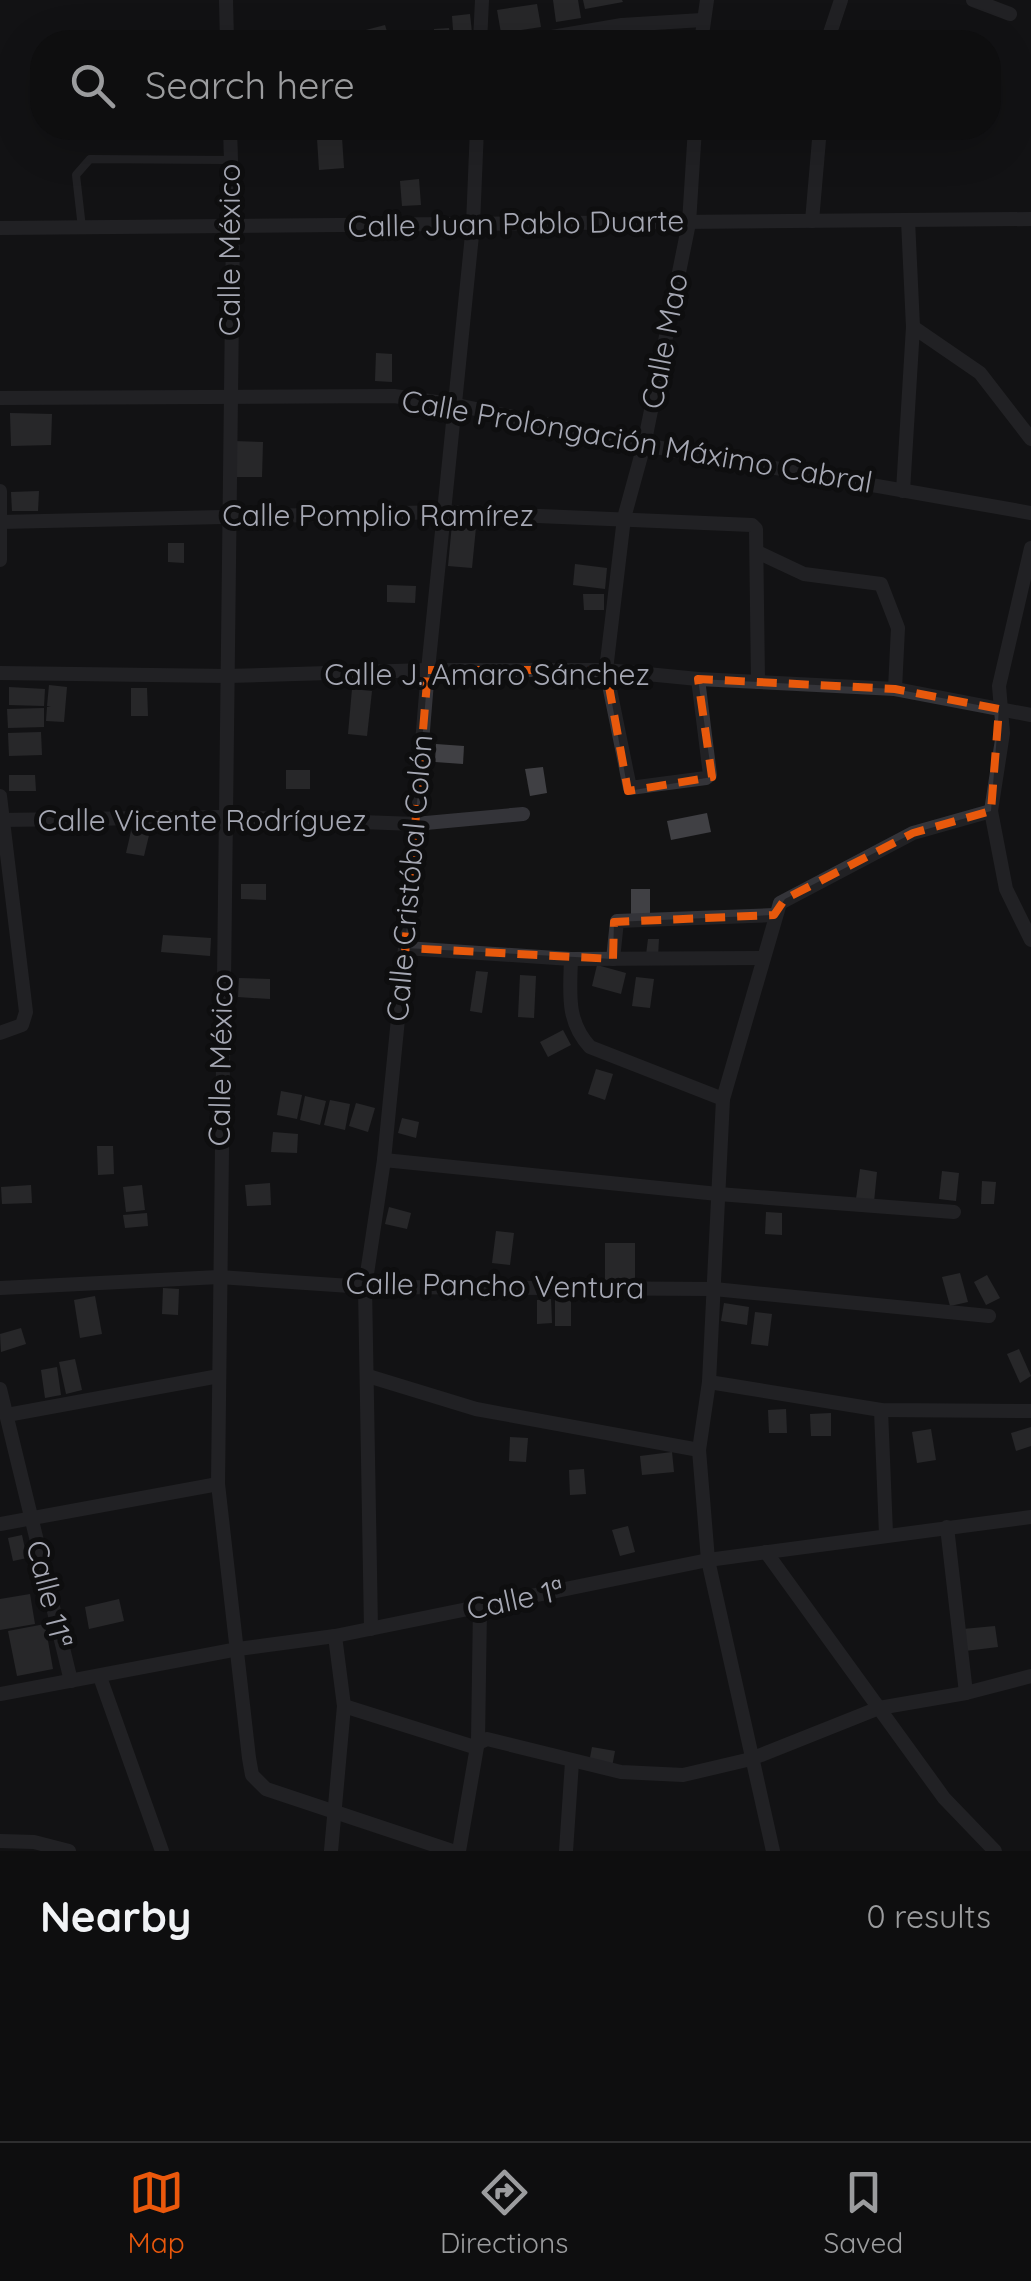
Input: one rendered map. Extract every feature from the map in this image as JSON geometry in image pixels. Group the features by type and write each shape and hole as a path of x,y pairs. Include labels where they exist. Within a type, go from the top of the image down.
{"street":[{"path":"226,0 227,30"},
{"path":"481,30 482,0"},
{"path":"702,30 707,0"},
{"path":"831,30 842,0"},
{"path":"980,1 1010,14"},
{"path":"593,30 702,20"},
{"name":"Calle México","path":"230,140 218,1484 252,1775 266,1789 456,1851"},
{"name":"Calle Cristóbal Colón","path":"371,1629 365,1287 384,1160 405,948 428,670 474,225 477,140"},
{"name":"Calle Mao","path":"695,140 689,223 644,445 624,518 606,670 628,785 634,790 710,775 698,680"},
{"path":"812,222 819,140"},
{"name":"Calle Juan Pablo Duarte","path":"0,229 1031,219"},
{"path":"903,491 914,328 908,220"},
{"path":"914,328 980,373 1031,439"},
{"name":"Calle Prolongación Máximo Cabral","path":"0,398 394,396 457,404 644,445 1031,513"},
{"path":"0,491 0,560"},
{"name":"Calle Pomplio Ramírez","path":"1,522 446,512 624,518 755,526 757,552"},
{"path":"1031,548 999,686 1002,733 991,811 1003,878 1014,912 1031,940"},
{"path":"758,682 757,552 804,574 882,584 898,628 895,690"},
{"name":"Calle J. Amaro Sánchez","path":"0,673 226,676 606,670 698,680 895,690 1031,715"},
{"path":"0,796 26,1012 22,1025 0,1034"},
{"path":"773,1851 708,1560 699,1450 709,1382 722,1099 774,915 785,898 913,833 991,811"},
{"name":"Calle Vicente Rodríguez","path":"1,820 225,817 415,824 523,814"},
{"path":"613,959 616,922 774,915"},
{"path":"405,948 571,960 762,958"},
{"path":"571,960 570,1011 577,1031 590,1047 722,1099"},
{"path":"384,1160 718,1194 954,1212"},
{"name":"Calle Pancho Ventura","path":"0,1288 219,1277 365,1287 714,1289 990,1316"},
{"path":"7,1415 218,1376"},
{"path":"368,1376 476,1409 699,1450"},
{"path":"709,1382 881,1410 1031,1411"},
{"name":"Calle 11ª","path":"0,1389 70,1681"},
{"path":"881,1410 886,1534"},
{"path":"0,1524 218,1484"},
{"name":"Calle 1ª","path":"0,1694 335,1636 708,1560 1031,1517"},
{"path":"947,1528 966,1693"},
{"path":"766,1552 944,1798 995,1851"},
{"path":"456,1851 478,1741 480,1607"},
{"path":"332,1851 344,1706 335,1636"},
{"path":"100,1676 162,1851"},
{"path":"344,1706 472,1746 488,1738 572,1762 668,1776 712,1770 750,1759 878,1708 966,1693 1031,1676"},
{"path":"571,1850 572,1762"},
{"path":"0,1841 34,1842 69,1851"}],"lane":[{"path":"82,228 76,175 90,160 230,160"}],"highlighted area":[{"path":"428,670 606,670 628,791 712,777 698,679 895,689 999,709 991,811 913,833 785,899 774,915 614,922 613,959 405,948"}],"building":[{"path":"553,0 578,0 581,18 556,22"},
{"path":"583,0 622,0 623,2 585,9"},
{"path":"537,4 541,27 500,30 497,10"},
{"path":"470,14 472,30 453,30 452,16"},
{"path":"317,140 342,140 344,168 319,170"},
{"path":"419,179 421,205 402,206 400,181"},
{"path":"376,353 392,354 392,382 375,381"},
{"path":"10,413 52,414 51,445 11,446"},
{"path":"233,441 263,442 262,477 233,477"},
{"path":"39,491 38,511 12,511 11,492"},
{"path":"452,524 476,527 472,568 448,566"},
{"path":"168,543 184,543 184,563 168,562"},
{"path":"575,564 607,568 605,589 573,585"},
{"path":"387,585 416,586 415,603 387,602"},
{"path":"583,594 604,594 604,610 584,610"},
{"path":"49,685 67,687 64,722 46,721 47,707 51,707 47,706"},
{"path":"9,687 45,689 44,706 9,705"},
{"path":"131,688 147,688 148,716 131,716"},
{"path":"352,689 372,691 367,736 348,734"},
{"path":"44,708 44,727 8,728 7,709"},
{"path":"41,732 42,755 9,756 8,733"},
{"path":"436,744 464,746 463,764 435,762"},
{"path":"543,767 547,793 530,796 525,769"},
{"path":"286,770 310,770 310,789 286,789"},
{"path":"9,775 35,775 36,791 9,791"},
{"path":"707,813 711,832 671,840 667,821"},
{"path":"132,827 150,831 144,856 126,853"},
{"path":"241,884 266,884 266,900 241,899"},
{"path":"631,889 650,889 650,917 631,917"},
{"path":"163,935 211,938 210,956 161,952"},
{"path":"648,939 659,939 658,956 646,955"},
{"path":"597,965 626,973 621,994 592,986"},
{"path":"476,971 488,972 482,1013 470,1011"},
{"path":"520,975 536,976 534,1018 518,1017"},
{"path":"636,977 654,979 650,1008 632,1006"},
{"path":"239,978 270,979 270,999 238,997"},
{"path":"563,1030 571,1045 548,1057 540,1042"},
{"path":"596,1069 613,1074 605,1100 588,1094"},
{"path":"281,1091 302,1095 297,1119 277,1115"},
{"path":"305,1096 326,1101 320,1125 300,1120"},
{"path":"330,1100 350,1104 345,1130 324,1125"},
{"path":"356,1103 375,1108 368,1132 349,1126"},
{"path":"402,1118 419,1122 416,1138 398,1133"},
{"path":"273,1132 298,1134 297,1153 271,1152"},
{"path":"97,1146 113,1146 114,1174 98,1175"},
{"path":"860,1169 877,1172 874,1202 856,1199"},
{"path":"942,1171 959,1173 956,1201 939,1199"},
{"path":"982,1181 996,1182 994,1204 981,1204"},
{"path":"270,1183 271,1205 247,1206 245,1185"},
{"path":"31,1185 32,1203 2,1204 1,1187"},
{"path":"142,1185 145,1210 126,1212 123,1187"},
{"path":"389,1207 411,1213 407,1229 385,1224"},
{"path":"766,1212 782,1213 782,1235 765,1234"},
{"path":"147,1213 148,1226 125,1228 123,1215"},
{"path":"496,1231 514,1233 510,1265 492,1263"},
{"path":"605,1243 635,1243 635,1279 605,1280"},
{"path":"960,1273 968,1302 950,1306 942,1277"},
{"path":"987,1275 1000,1298 986,1305 974,1282"},
{"path":"163,1288 179,1289 178,1315 162,1314"},
{"path":"95,1296 102,1334 80,1338 74,1300"},
{"path":"555,1297 571,1297 571,1326 555,1326"},
{"path":"551,1299 552,1323 537,1324 537,1300"},
{"path":"724,1303 749,1307 747,1325 721,1321"},
{"path":"755,1312 772,1314 768,1346 751,1344"},
{"path":"21,1328 26,1344 1,1352 0,1334"},
{"path":"1019,1349 1031,1376 1020,1383 1007,1354"},
{"path":"75,1359 82,1390 66,1394 59,1362"},
{"path":"57,1367 61,1395 45,1398 41,1370"},
{"path":"786,1409 787,1433 769,1433 768,1410"},
{"path":"831,1413 831,1436 811,1436 810,1414"},
{"path":"1031,1427 1031,1446 1016,1451 1011,1433"},
{"path":"931,1429 936,1460 917,1463 912,1432"},
{"path":"510,1437 528,1438 526,1462 509,1461"},
{"path":"672,1452 674,1472 642,1475 640,1456"},
{"path":"584,1469 586,1494 570,1495 569,1470"},
{"path":"628,1526 635,1552 620,1556 612,1530"},
{"path":"22,1535 27,1558 13,1561 8,1538"},
{"path":"30,1594 35,1624 0,1630 0,1599"},
{"path":"119,1599 124,1621 89,1629 85,1607"},
{"path":"45,1624 53,1669 17,1676 8,1631"},
{"path":"995,1626 998,1647 965,1651 963,1629"},
{"path":"592,1747 615,1751 612,1767 589,1763"}]}
